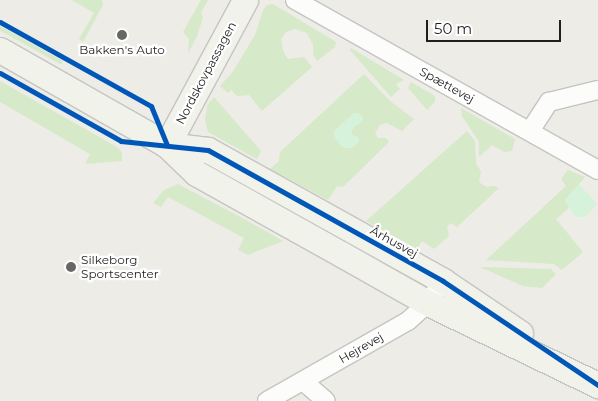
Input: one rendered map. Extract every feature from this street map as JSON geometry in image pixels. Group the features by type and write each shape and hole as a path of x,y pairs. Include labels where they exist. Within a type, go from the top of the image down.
{"street":[{"name":"Nordskovpassagen","path":"168,145 245,0"},
{"name":"Spættevej","path":"296,0 598,170"},
{"name":"Århusvej","path":"0,50 168,145 196,173 428,303 598,385"},
{"path":"530,131 548,102 598,90"},
{"name":"Århusvej","path":"168,145 208,150 443,281 598,385"},
{"name":"Hejrevej","path":"267,401 408,321 428,303 443,281"},
{"path":"303,381 326,401"}],"green space":[{"path":"72,0 102,0 103,5 83,42 79,39 94,13"},
{"path":"201,0 208,0 201,13 203,18 197,36 188,54 189,39 183,32"},
{"path":"273,4 336,42 335,47 317,61 313,54 313,45 307,33 295,29 286,32 281,39 283,51 288,59 304,57 312,67 262,111 249,95 237,96 231,90 228,93 220,86 232,73 255,35 263,10 267,5"},
{"path":"0,26 63,61 61,64 0,31"},
{"path":"351,48 404,80 396,84 400,89 391,97 350,50"},
{"path":"364,74 390,101 414,119 402,131 387,123 380,125 375,133 378,138 386,138 389,142 343,187 337,186 328,200 270,169 279,161 280,152"},
{"path":"0,81 117,147 122,152 122,161 85,164 90,154 0,102"},
{"path":"411,82 435,96 435,102 427,110 408,88"},
{"path":"214,97 261,151 257,159 208,132 205,120 207,106"},
{"path":"461,108 515,139 512,151 504,152 492,145 479,157 479,142 462,116"},
{"path":"354,113 359,113 363,117 362,122 354,127 352,131 352,135 358,137 359,142 352,148 345,148 340,145 334,136 334,131"},
{"path":"467,131 475,141 476,163 481,172 479,182 486,187 495,186 499,188 457,227 451,223 447,226 449,236 434,249 422,241 417,249 366,221"},
{"path":"568,170 585,177 565,200 569,208 556,219 583,252 562,270 554,264 486,260 566,186 561,179"},
{"path":"178,184 283,241 248,255 238,250 244,238 168,197 161,207 153,203 164,190"},
{"path":"579,184 597,204 585,217 575,217 565,200"},
{"path":"480,267 551,269 556,274 542,288 523,286"}],"cycle path":[{"path":"0,22 151,106 167,145"},
{"path":"0,73 121,141 208,150 443,281 598,385"}],"place":[{"name":"Bakken's Auto","path":"122,35"},
{"name":"Silkeborg Sportscenter","path":"71,267"}]}
